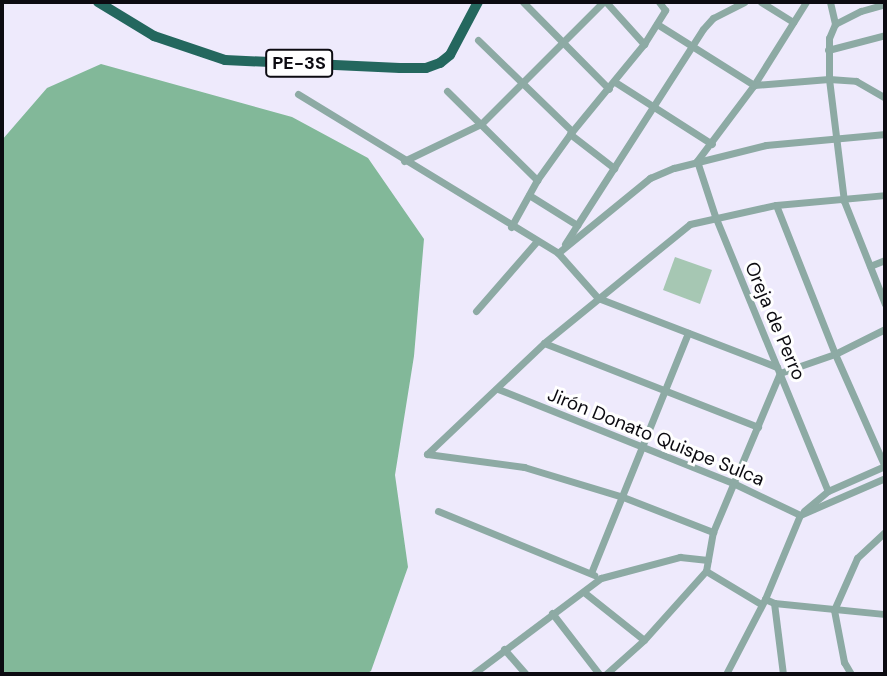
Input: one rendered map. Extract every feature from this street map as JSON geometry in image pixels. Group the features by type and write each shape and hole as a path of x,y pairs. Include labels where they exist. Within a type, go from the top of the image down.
{"highway":[{"name":"PE-3S","path":"98,2 154,36 225,60 400,68 426,68 440,63 450,55 478,2"}],"street":[{"path":"523,2 609,89"},
{"path":"404,161 481,124 604,2 644,44"},
{"path":"511,227 537,180 571,132 644,44 665,10 659,2"},
{"path":"558,253 713,18 724,5 744,2"},
{"path":"761,2 793,22"},
{"path":"830,2 835,24 828,50 829,79 844,201 885,304"},
{"path":"697,161 754,85 803,3"},
{"path":"835,24 861,11 885,4"},
{"path":"657,24 754,85 829,79 856,81 885,98"},
{"path":"828,50 885,35"},
{"path":"478,40 571,132 614,168"},
{"path":"615,82 712,144"},
{"path":"447,91 537,180"},
{"path":"298,94 511,227 558,253 598,298 779,370 835,354 885,329"},
{"path":"558,253 650,178 697,161 766,145 885,134"},
{"name":"Oreja de Perro","path":"697,161 715,216 828,491"},
{"path":"530,195 578,225"},
{"path":"713,532 623,497 508,463 427,454 544,344 690,225 715,216 776,205 844,201 885,195"},
{"path":"724,673 763,602 800,515 828,491 885,466 835,354 776,205"},
{"path":"476,311 537,241"},
{"path":"870,266 885,260"},
{"path":"591,573 688,333"},
{"path":"544,344 758,427"},
{"path":"610,674 706,571 713,532 779,370"},
{"name":"Jirón Donato Quispe Sulca","path":"498,389 733,483 800,515"},
{"path":"800,515 885,478"},
{"path":"438,510 601,578"},
{"path":"852,674 844,662 835,610 857,558 885,532"},
{"path":"473,674 552,613 585,593 601,578 680,557 708,560"},
{"path":"706,571 763,602 885,614"},
{"path":"585,593 644,640"},
{"path":"774,603 783,674"},
{"path":"552,613 599,674"},
{"path":"504,649 526,674"}],"green space":[{"path":"101,64 292,117 368,158 424,239 414,356 395,475 408,567 371,671 366,674 2,674 2,140 47,88"},
{"path":"675,257 712,270 700,304 663,290"}]}
